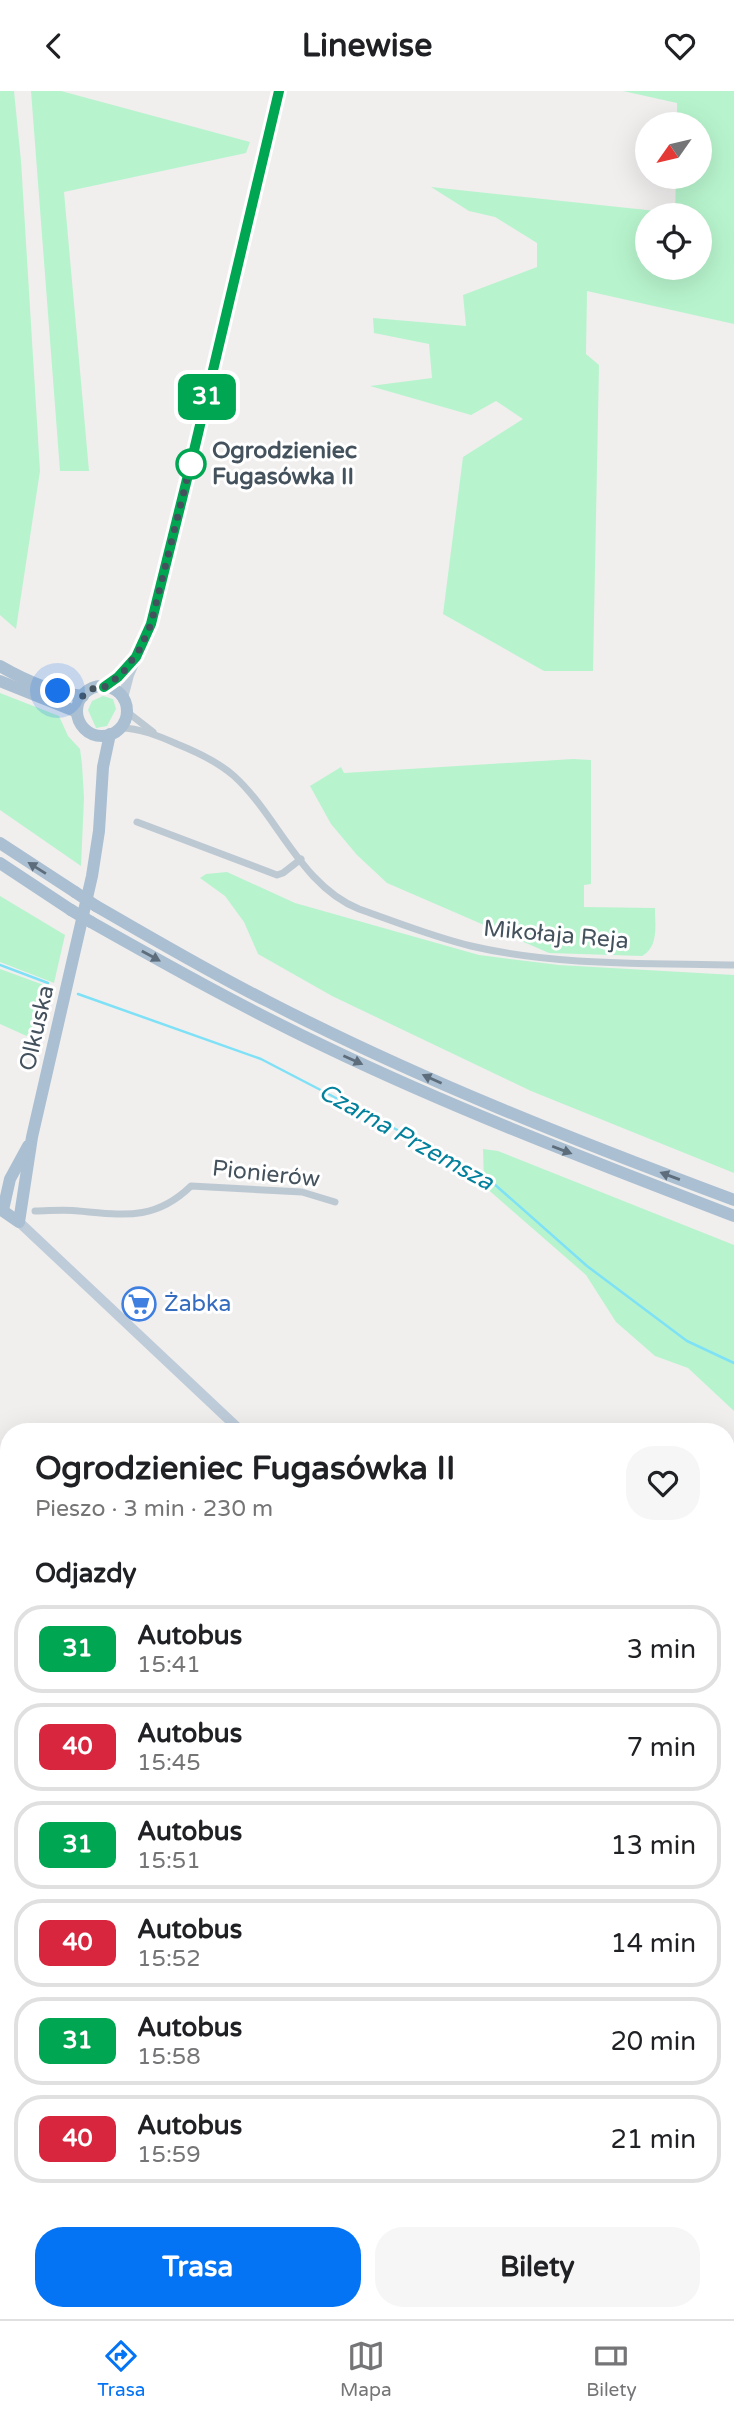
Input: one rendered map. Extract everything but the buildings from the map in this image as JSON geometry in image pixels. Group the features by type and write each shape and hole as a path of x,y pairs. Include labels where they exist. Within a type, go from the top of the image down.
{"main road":[{"path":"101,783 105,749 115,731 124,722 125,705 136,657 151,624 279,91"},
{"path":"104,687 118,677 136,657"},
{"path":"0,666 32,683 83,696"},
{"path":"0,681 77,712"},
{"path":"115,731 98,736 84,728 77,712 83,696 94,688 104,687 118,692 125,705"},
{"path":"92,734 101,783"},
{"name":"Olkuska","path":"19,1222 32,1137 86,925 99,831 101,783"},
{"path":"0,843 96,906 267,1002 566,1137 734,1200"},
{"path":"0,863 71,910 86,925 327,1048 525,1135 734,1216"},
{"name":"Olkuska","path":"1,1210 5,1181 32,1137"},
{"path":"1,1210 19,1222 233,1423"}],"street":[{"name":"Mikołaja Reja","path":"125,705 157,735"},
{"name":"Mikołaja Reja","path":"115,731 157,735 202,755 233,775 301,859 330,892 345,903 472,947 567,960 734,965"},
{"path":"137,822 277,875 301,859"},
{"name":"Pionierów","path":"35,1211 76,1210 140,1214 180,1198 191,1186 302,1192 335,1202"}],"green space":[{"path":"0,91 14,91 21,161 40,471 16,629 0,615"},
{"path":"31,91 61,91 250,142 246,153 64,192 89,471 60,471"},
{"path":"623,91 734,91 734,324 587,291 586,354 599,365 593,671 544,671 443,614 463,457 523,419 496,401 471,415 370,386 432,378 429,344 374,333 373,318 466,326 463,295 537,267 537,243 495,217 469,211 431,187 635,209 635,280 712,280 712,203 675,203 676,189 712,189 712,112 677,112 677,103"},
{"path":"0,693 59,716 68,736 80,749 84,798 81,866 0,810"},
{"path":"103,696 113,699 116,709 107,726 96,728 88,710 92,701"},
{"path":"591,760 591,884 584,885 584,907 655,908 654,941 642,956 549,953 387,883 357,855 331,824 310,786 341,767 344,773"},
{"path":"227,872 295,903 479,955 559,965 734,975 734,1173 531,1091 332,996 258,954 244,922 225,896 200,878 206,874"},
{"path":"0,896 65,935 54,983 0,962"},
{"path":"0,969 52,988 40,1042 0,1024"},
{"path":"483,1149 498,1151 734,1245 734,1411 688,1368 655,1356 616,1322 586,1275 484,1186"}],"waterway":[{"name":"Czarna Przemsza","path":"0,965 48,983"},
{"name":"Czarna Przemsza","path":"78,994 261,1059 484,1175 587,1266 687,1341 734,1363"}],"bus line":[{"name":"31","path":"104,687 118,677 136,657 151,624 279,91"}],"place":[{"name":"Ogrodzieniec Fugasówka II","path":"191,464"},
{"name":"Żabka","path":"139,1304"}],"route":[{"path":"58,691 83,696 87,691 104,687 118,677 136,657 151,624 192,459 191,464"}]}
